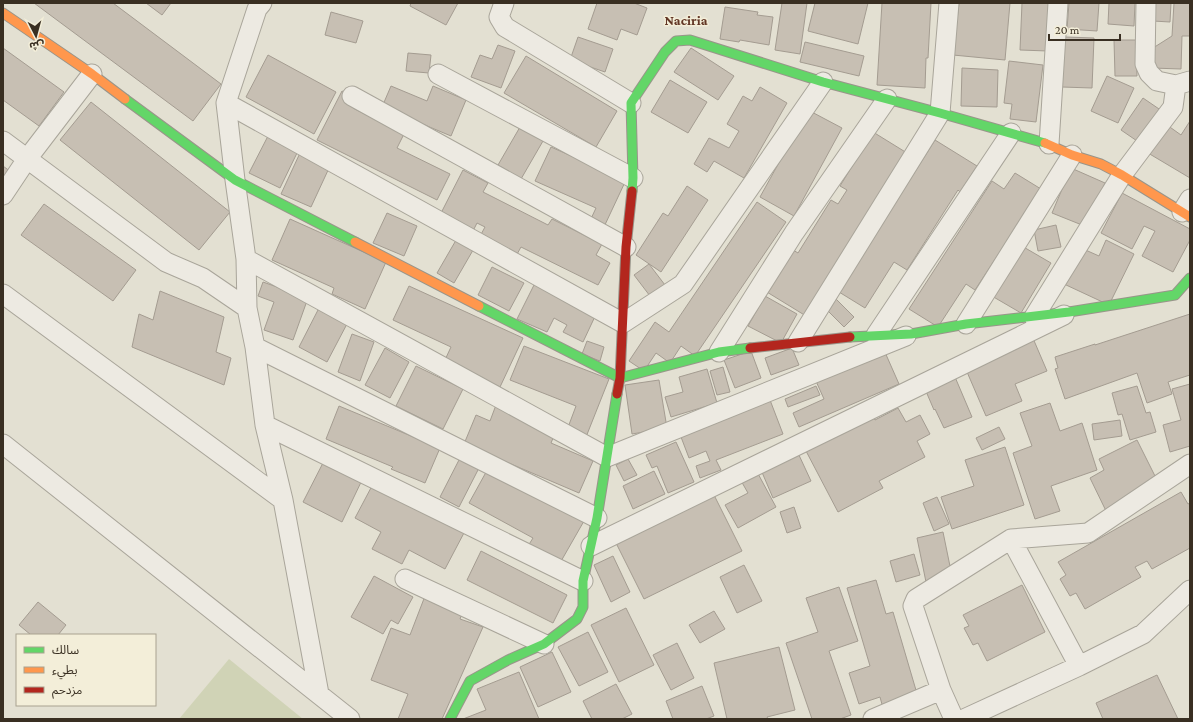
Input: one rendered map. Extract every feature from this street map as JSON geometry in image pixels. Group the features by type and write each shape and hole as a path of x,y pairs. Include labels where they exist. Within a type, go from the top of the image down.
{"street":[{"path":"262,3 257,9 226,103 246,259 247,308 255,347 265,425 283,500 319,694"},
{"path":"504,3 499,17 504,27 631,103"},
{"path":"798,342 940,113 948,3"},
{"path":"1049,144 1058,3"},
{"path":"1034,316 1122,175 1173,106 1183,83 1157,81 1149,73 1145,64 1146,3"},
{"path":"3,13 92,74 235,180 620,378 719,352 798,342 876,335 912,334 966,324 1069,312 1175,294 1190,278"},
{"path":"450,719 470,681 508,660 544,644 564,630 576,619 583,607 583,581 597,518 620,378 626,247 633,178 631,103 665,52 676,41 690,40 823,82 1049,144 1072,155 1101,164 1187,209"},
{"path":"3,195 27,159 92,74"},
{"path":"438,74 633,178"},
{"path":"623,323 683,284 823,82"},
{"path":"352,96 626,247"},
{"path":"719,352 794,233 887,99"},
{"path":"226,103 623,323"},
{"path":"876,335 1011,133"},
{"path":"3,140 166,262 203,278 247,308"},
{"path":"966,324 1072,155"},
{"path":"246,259 607,457"},
{"path":"3,294 283,500"},
{"path":"591,546 1069,312"},
{"path":"607,457 912,334"},
{"path":"255,347 597,518"},
{"path":"265,425 583,581"},
{"path":"3,444 350,719"},
{"path":"954,719 941,690 913,606 916,599 1011,539 1088,533 1190,464"},
{"path":"1011,539 1079,666"},
{"path":"405,579 544,644"},
{"path":"964,719 1079,666 1143,634 1190,590"},
{"path":"873,719 941,690"}],"green space":[{"path":"229,659 303,719 179,719"}],"building":[{"path":"34,3 113,3 221,84 193,121"},
{"path":"146,3 171,3 162,15"},
{"path":"411,3 458,3 446,25 410,6"},
{"path":"597,3 634,3 647,8 637,35 621,29 617,40 588,29"},
{"path":"782,3 807,3 800,54 775,50"},
{"path":"815,3 868,3 858,44 808,31"},
{"path":"882,3 931,3 925,88 877,85"},
{"path":"959,3 1010,3 1005,60 953,55"},
{"path":"1022,3 1050,3 1048,51 1020,50"},
{"path":"1069,3 1099,3 1097,31 1067,29"},
{"path":"1109,3 1135,3 1134,26 1108,24"},
{"path":"1153,3 1171,3 1170,22 1153,21"},
{"path":"1174,3 1190,3 1190,36 1182,36 1181,69 1152,68 1153,48 1172,36"},
{"path":"725,7 758,12 757,15 773,17 769,45 740,40 739,42 720,39"},
{"path":"331,12 363,21 356,43 325,35"},
{"path":"578,37 613,49 605,72 570,60"},
{"path":"1064,37 1094,38 1092,88 1062,87"},
{"path":"1114,40 1136,40 1137,76 1115,76"},
{"path":"805,42 864,56 859,76 800,62"},
{"path":"498,45 515,51 501,88 471,77 480,55 492,59"},
{"path":"3,48 64,92 39,126 3,100"},
{"path":"691,48 734,76 718,100 674,72"},
{"path":"408,53 431,55 429,73 406,71"},
{"path":"268,55 336,92 314,134 246,97"},
{"path":"526,56 617,111 596,147 504,93"},
{"path":"1009,61 1043,65 1036,122 1010,119 1012,104 1004,103"},
{"path":"962,68 998,70 997,107 961,106"},
{"path":"1107,76 1134,88 1118,123 1091,111"},
{"path":"670,80 707,102 688,133 651,112"},
{"path":"391,86 427,101 433,86 466,100 451,136 382,107"},
{"path":"760,87 787,103 744,178 714,161 707,172 694,164 709,138 729,148 739,131 727,124 743,96 752,101"},
{"path":"342,91 358,99 353,108 404,134 397,148 450,174 437,200 317,140"},
{"path":"1143,98 1162,111 1140,143 1121,130"},
{"path":"91,102 230,212 199,250 60,140"},
{"path":"808,110 842,128 794,216 760,197"},
{"path":"1190,121 1190,178 1148,153 1167,125 1181,135"},
{"path":"520,127 543,141 521,179 498,165"},
{"path":"873,132 907,153 806,316 762,289 788,247 798,253 831,200 838,204 847,190 840,186"},
{"path":"268,136 298,151 280,188 249,173"},
{"path":"935,140 977,166 960,192 958,190 907,270 894,262 865,308 839,292"},
{"path":"551,147 626,180 603,229 589,223 596,208 535,181"},
{"path":"300,153 330,166 311,207 281,194"},
{"path":"3,166 11,172 3,183"},
{"path":"1071,168 1105,183 1087,227 1052,213"},
{"path":"463,170 488,183 483,192 548,225 552,219 602,244 596,255 610,263 598,285 521,247 516,256 479,238 485,227 477,223 473,231 440,215"},
{"path":"1015,173 1041,189 975,290 966,284 938,327 909,309 992,181 1004,189"},
{"path":"687,186 708,200 661,272 636,255 663,213 668,216"},
{"path":"1122,193 1190,229 1190,240 1173,272 1142,256 1155,231 1144,226 1132,249 1101,233"},
{"path":"757,202 786,222 695,356 681,346 670,363 656,353 644,371 629,361 655,322 669,332"},
{"path":"44,204 136,270 113,301 21,235"},
{"path":"387,213 417,226 404,256 373,243"},
{"path":"290,219 386,262 365,309 332,294 334,288 272,260"},
{"path":"1056,225 1061,247 1038,251 1034,230"},
{"path":"459,235 476,245 454,283 437,273"},
{"path":"1106,240 1134,254 1109,305 1064,284 1081,248 1099,256"},
{"path":"1015,242 1051,263 1021,313 985,292"},
{"path":"649,264 665,285 650,296 634,275"},
{"path":"492,267 524,283 509,311 478,295"},
{"path":"536,281 598,310 583,342 563,332 567,325 554,318 547,332 517,319"},
{"path":"263,282 308,298 293,340 264,330 274,302 258,296"},
{"path":"409,286 523,338 500,387 444,362 451,347 393,320"},
{"path":"160,291 224,317 216,352 231,358 224,385 132,347 139,314 153,320"},
{"path":"765,296 797,314 781,343 748,326"},
{"path":"835,298 854,317 844,327 825,308"},
{"path":"319,308 348,322 327,362 299,347"},
{"path":"1190,314 1190,375 1168,382 1172,394 1147,403 1137,373 1065,399 1055,369 1058,368 1055,357"},
{"path":"352,334 374,342 360,381 338,372"},
{"path":"1032,336 1047,371 1015,384 1022,401 986,416 964,365"},
{"path":"587,341 604,347 600,361 582,354"},
{"path":"524,346 609,379 586,437 567,430 576,406 510,380"},
{"path":"385,348 409,362 390,398 365,385"},
{"path":"792,348 799,365 771,375 765,358"},
{"path":"884,350 899,384 799,427 793,413 824,399 815,379"},
{"path":"751,351 761,378 735,388 724,360"},
{"path":"416,366 463,389 443,429 396,406"},
{"path":"723,367 730,392 717,395 710,371"},
{"path":"707,369 717,403 671,417 665,397 683,392 679,377"},
{"path":"955,377 972,417 944,428 925,389"},
{"path":"659,380 667,428 632,434 625,385"},
{"path":"1190,384 1190,446 1170,452 1163,425 1181,420 1172,389"},
{"path":"816,386 820,395 788,407 785,399"},
{"path":"1137,386 1146,413 1150,412 1156,432 1130,440 1122,414 1118,415 1112,393"},
{"path":"770,400 783,434 716,460 721,470 700,478 696,466 710,461 706,451 689,458 681,437"},
{"path":"1050,403 1060,431 1082,423 1097,470 1051,486 1060,511 1035,519 1013,453 1032,446 1020,413"},
{"path":"496,405 556,431 551,443 593,461 579,493 464,444 476,415 490,421"},
{"path":"339,406 440,448 425,483 391,469 393,467 326,439"},
{"path":"898,408 906,422 920,415 930,434 917,441 925,457 879,481 883,488 838,512 806,451 873,416 875,420"},
{"path":"1120,420 1122,436 1094,440 1092,424"},
{"path":"999,427 1005,439 982,450 976,438"},
{"path":"1137,440 1157,480 1127,495 1131,503 1108,515 1090,478 1104,470 1099,459"},
{"path":"676,442 694,482 668,493 657,466 652,468 646,455"},
{"path":"1005,447 1024,505 952,529 941,497 974,486 965,460"},
{"path":"798,453 811,481 773,498 761,470"},
{"path":"460,458 479,468 459,507 440,497"},
{"path":"325,459 363,478 342,522 303,502"},
{"path":"628,459 637,475 624,481 616,465"},
{"path":"490,465 584,521 560,563 528,546 533,538 469,503"},
{"path":"756,470 776,507 738,528 725,505 748,493 740,479"},
{"path":"654,471 665,494 633,509 623,486"},
{"path":"373,484 465,531 445,569 409,550 402,564 372,549 381,532 355,518"},
{"path":"1181,492 1188,504 1190,503 1190,548 1152,569 1147,561 1135,567 1141,577 1085,609 1076,593 1070,596 1060,579 1066,575 1058,562"},
{"path":"713,493 742,551 644,599 615,541"},
{"path":"937,497 949,524 934,531 923,503"},
{"path":"794,507 801,528 787,533 780,512"},
{"path":"943,532 952,576 926,582 917,538"},
{"path":"481,551 567,595 553,623 467,580"},
{"path":"914,554 920,575 896,582 890,561"},
{"path":"613,556 630,592 611,602 594,565"},
{"path":"744,565 762,601 737,613 720,577"},
{"path":"374,576 413,597 398,624 391,620 383,634 351,617"},
{"path":"876,580 886,614 893,612 918,697 883,708 880,697 859,704 849,673 870,666 847,588"},
{"path":"1022,585 1045,632 987,661 978,643 973,645 964,628 969,626 963,615"},
{"path":"839,587 858,641 829,651 851,715 840,719 812,719 786,643 818,632 806,598"},
{"path":"425,596 463,611 460,619 483,627 442,719 398,719 408,694 371,680 391,628 410,635"},
{"path":"38,602 66,625 59,634 30,634 19,625"},
{"path":"626,608 654,665 619,682 591,625"},
{"path":"714,611 725,629 700,643 689,625"},
{"path":"588,632 608,672 579,686 558,647"},
{"path":"677,643 694,678 671,690 653,655"},
{"path":"779,647 795,710 767,717 768,719 727,719 714,663"},
{"path":"552,652 571,692 538,707 520,667"},
{"path":"519,672 539,719 463,719 486,710 477,689"},
{"path":"1157,675 1178,719 1103,719 1096,703"},
{"path":"616,684 632,714 622,719 592,719 583,701"},
{"path":"702,686 714,716 706,719 673,719 666,701"}],"traffic: fast":[{"path":"632,191 631,103 665,52 676,41 690,40 823,82 1045,143"},
{"path":"125,99 235,180 355,242"},
{"path":"850,337 911,334 966,324 1069,312 1175,295 1190,278"},
{"path":"479,306 620,378 719,352 750,348"},
{"path":"450,719 470,681 508,660 544,644 577,619 583,607 583,581 597,518 617,394"}],"traffic: slow":[{"path":"3,13 92,74 125,99"},
{"path":"1045,143 1072,155 1101,164 1122,175 1190,217"},
{"path":"355,242 479,306"}],"traffic: jam":[{"path":"617,394 620,378 626,247 632,191"},
{"path":"750,348 850,337"}],"district":[{"name":"Naciria","path":"686,20"}]}
